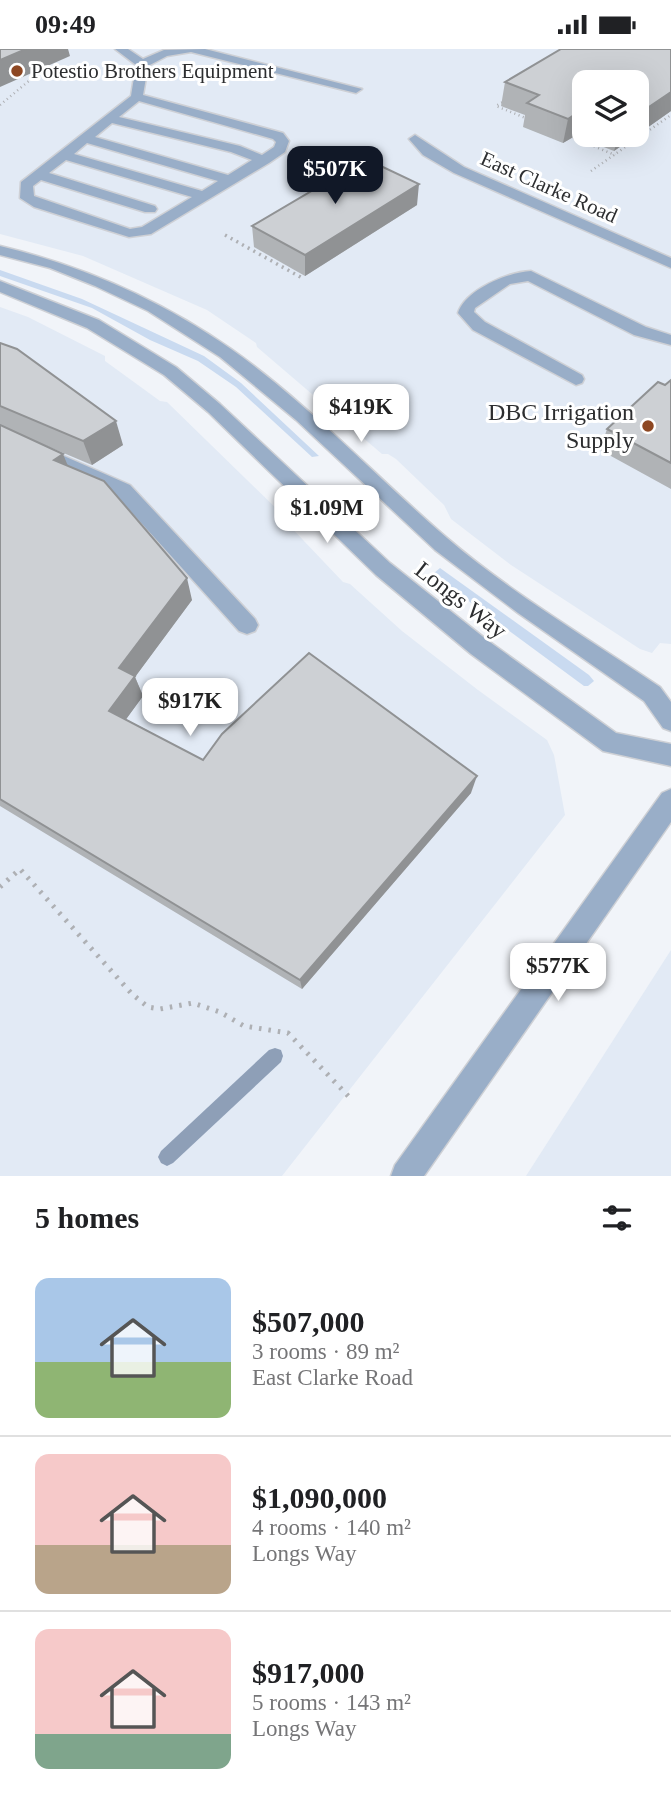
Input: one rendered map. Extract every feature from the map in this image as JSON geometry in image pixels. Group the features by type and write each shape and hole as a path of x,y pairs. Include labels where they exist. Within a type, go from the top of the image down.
{"street":[{"path":"121,49 142,64"},
{"path":"142,64 164,53 191,49 356,89"},
{"path":"137,97 278,137 283,141 280,149 264,160 146,231 129,233 27,198 26,185 137,97 142,64"},
{"path":"110,119 235,149 264,160"},
{"path":"85,138 202,170 231,181"},
{"name":"East Clarke Road","path":"415,139 428,152 459,170 671,264"},
{"path":"65,155 205,196"},
{"path":"40,175 150,209"},
{"name":"Longs Way","path":"0,250 54,265 109,286 154,308 226,353 302,416 442,545 652,694 671,721"},
{"path":"576,379 479,325 466,313 468,306 503,282 521,275 531,277 640,331 671,340"},
{"name":"Longs Way","path":"0,286 93,324 170,370 214,408 359,548 459,632 611,743 671,755"},
{"path":"0,434 123,490 247,625"},
{"path":"406,1176 671,801"}],"path":[{"path":"0,105 36,75"},
{"path":"508,99 496,106 531,121"},
{"path":"591,171 671,115"},
{"path":"567,135 615,155"},
{"path":"225,235 304,279"},
{"path":"0,887 20,869 131,994 148,1007 160,1009 193,1003 220,1012 244,1026 267,1027 288,1033 353,1101"}],"shaded area":[{"path":"0,49 671,49 671,644 660,643 652,653 640,649 511,565 451,519 444,505 396,459 382,454 257,347 256,343 207,310 83,256 0,234"},
{"path":"0,270 82,299 204,356 241,383 319,456 312,457 236,387 198,361 150,340 92,308 0,276"},
{"path":"0,307 28,317 105,356 105,361 160,401 167,402 280,512 284,520 343,582 350,584 402,631 478,690 547,740 554,755 565,815 282,1176 0,1176"},
{"path":"440,568 594,681 584,686 436,577 434,573"},
{"path":"671,950 671,1176 526,1176"}],"building":[{"path":"0,49 26,49 0,60"},
{"path":"561,49 671,49 671,92 649,107 649,70 572,70 572,116 568,119 527,103 539,95 505,82"},
{"path":"366,159 419,184 305,255 252,226"},
{"path":"0,343 17,349 116,421 83,441 0,406"},
{"path":"671,380 671,463 607,429 658,382 665,385"},
{"path":"0,425 63,454 54,460 104,481 187,578 119,668 135,676 109,711 203,760 222,734 309,653 477,776 300,980 0,799"}],"waterway":[{"path":"167,1157 275,1056"}],"place":[{"name":"Potestio Brothers Equipment","path":"17,71"},
{"name":"DBC Irrigation Supply","path":"648,426"}]}
